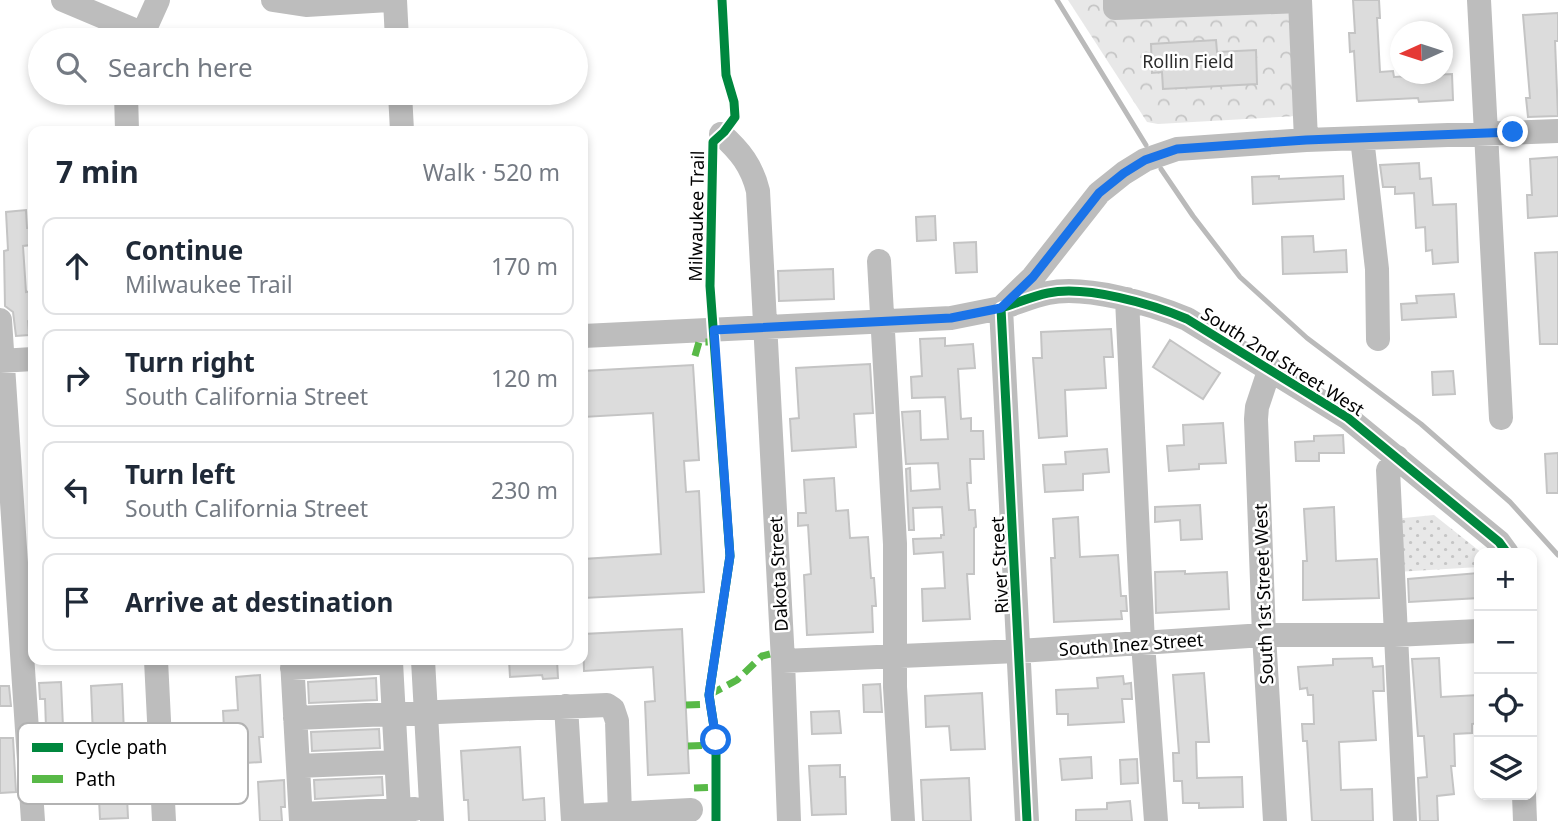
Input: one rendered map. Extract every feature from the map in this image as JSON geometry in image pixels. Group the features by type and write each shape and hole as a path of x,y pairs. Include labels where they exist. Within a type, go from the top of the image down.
{"street":[{"path":"63,0 125,28"},
{"path":"150,28 158,0"},
{"path":"273,0 388,0"},
{"path":"395,0 396,28"},
{"path":"1115,0 1115,8 1300,0 1306,140"},
{"path":"1479,0 1500,418"},
{"path":"126,105 127,126"},
{"path":"401,105 402,126"},
{"path":"1001,308 1033,277 1099,193 1145,160 1177,149 1306,140 1558,131"},
{"name":"Dakota Street","path":"721,134 740,151 754,174 758,191 789,821"},
{"path":"1362,138 1377,269 1378,339"},
{"path":"879,261 895,544 895,687 903,821"},
{"name":"South 2nd Street West","path":"588,336 951,318 1066,291 1127,299 1187,319 1348,418 1503,548"},
{"path":"1127,299 1143,643 1156,821"},
{"name":"River Street","path":"1001,308 1027,821"},
{"path":"0,320 24,723"},
{"path":"1,361 28,359"},
{"name":"South 1st Street West","path":"1270,368 1257,407 1256,419 1264,635 1275,821"},
{"path":"1397,457 1388,470 1405,821"},
{"name":"South Inez Street","path":"783,661 1019,651 1264,635 1394,635 1474,631"},
{"path":"156,665 159,723"},
{"path":"292,665 301,818 399,810 432,815 423,665"},
{"path":"391,665 399,810"},
{"path":"295,718 607,705 616,714 620,814"},
{"path":"566,706 573,819 691,810"},
{"path":"298,766 396,762"},
{"path":"1524,800 1525,821"}],"green space":[{"name":"Rollin Field","path":"1068,0 1291,0 1296,116 1158,124 1147,122"},
{"path":"1434,515 1476,548 1474,567 1396,572 1394,519"}],"building":[{"path":"1353,0 1379,0 1380,18 1377,18 1380,72 1390,71 1390,84 1452,84 1453,100 1419,102 1418,98 1357,101 1354,51 1350,52 1349,33 1355,33"},
{"path":"1558,13 1558,41 1555,41 1558,116 1528,117 1526,98 1530,98 1523,15"},
{"path":"1216,40 1217,52 1256,50 1257,84 1163,89 1162,72 1152,73 1151,44"},
{"path":"1558,157 1558,216 1528,218 1527,195 1532,195 1530,159"},
{"path":"1419,163 1420,179 1431,178 1433,205 1456,204 1458,262 1433,264 1432,250 1426,251 1425,227 1416,228 1414,193 1395,194 1395,187 1383,187 1380,165"},
{"path":"1279,176 1279,179 1343,176 1344,199 1253,204 1252,177"},
{"path":"26,210 28,245 23,246 28,292 28,335 16,336 13,312 5,306 4,251 8,250 6,212"},
{"path":"935,216 936,240 917,241 916,217"},
{"path":"1313,236 1314,252 1346,250 1347,272 1283,274 1282,237"},
{"path":"976,242 977,272 956,273 954,243"},
{"path":"1558,252 1558,344 1540,344 1535,253"},
{"path":"833,269 834,299 779,301 778,271"},
{"path":"1454,294 1456,317 1402,320 1401,304 1417,303 1416,296"},
{"path":"1111,329 1113,357 1104,357 1106,388 1065,390 1067,436 1039,438 1033,358 1042,358 1041,332"},
{"path":"945,338 945,346 973,344 975,368 958,369 961,419 971,418 971,431 983,431 984,459 970,459 971,483 967,483 969,510 975,510 976,527 974,574 967,574 970,619 923,621 922,589 945,588 943,552 914,554 913,539 941,538 941,535 944,535 942,507 913,508 914,530 909,530 906,469 910,468 911,491 940,489 938,463 906,464 902,412 920,411 921,440 948,439 945,397 912,398 911,377 922,376 920,339"},
{"path":"1170,340 1220,373 1203,399 1153,367"},
{"path":"870,364 873,413 854,414 856,447 792,451 790,419 799,418 796,368"},
{"path":"693,365 699,460 684,461 686,492 699,491 704,592 588,598 588,559 661,554 653,413 588,417 588,371"},
{"path":"1453,371 1455,394 1433,395 1432,372"},
{"path":"1223,423 1226,463 1199,464 1199,469 1169,471 1167,446 1184,445 1183,425"},
{"path":"1343,435 1344,453 1319,453 1319,461 1296,461 1295,442 1314,441 1314,436"},
{"path":"1107,449 1109,472 1083,474 1083,490 1045,492 1043,465 1066,464 1065,452"},
{"path":"1558,453 1558,493 1547,493 1545,454"},
{"path":"834,478 836,511 848,510 850,538 868,537 876,606 872,606 873,632 807,635 804,575 811,574 808,525 798,526 798,513 806,513 804,480"},
{"path":"1200,505 1202,539 1181,540 1180,520 1155,522 1155,507"},
{"path":"1334,507 1336,561 1377,559 1379,598 1303,600 1303,561 1307,561 1304,509"},
{"path":"1078,517 1080,557 1118,555 1121,596 1126,596 1127,611 1121,611 1122,619 1054,622 1051,558 1055,558 1053,519"},
{"path":"1185,571 1185,574 1227,572 1229,609 1156,613 1155,572"},
{"path":"1474,573 1474,598 1409,602 1408,579"},
{"path":"682,629 689,773 648,775 645,702 655,701 653,667 584,671 584,665 588,665 588,634"},
{"path":"1372,658 1373,667 1383,666 1384,691 1373,691 1376,740 1339,742 1341,790 1372,789 1373,821 1312,821 1307,741 1303,741 1302,724 1314,724 1313,695 1308,695 1307,688 1300,689 1298,667 1333,665 1333,659"},
{"path":"1439,658 1441,697 1474,695 1472,733 1454,734 1455,766 1451,766 1454,794 1437,796 1438,821 1420,821 1418,778 1427,777 1424,736 1418,736 1412,659"},
{"path":"509,665 557,665 558,678 543,679 542,675 510,677"},
{"path":"1204,673 1209,742 1196,742 1197,778 1242,777 1243,807 1199,808 1199,803 1183,803 1182,781 1174,781 1173,753 1179,753 1173,675"},
{"path":"260,675 263,737 259,737 261,762 248,763 248,723 224,723 223,711 238,710 236,677"},
{"path":"1123,676 1124,684 1131,683 1132,699 1122,699 1124,722 1068,725 1068,714 1057,714 1056,690 1098,688 1097,678"},
{"path":"376,678 377,700 309,703 308,682"},
{"path":"61,682 63,723 46,723 45,699 40,699 39,683"},
{"path":"122,684 124,723 92,723 91,686"},
{"path":"880,684 882,712 864,712 863,685"},
{"path":"0,686 9,686 11,706 0,706"},
{"path":"982,693 985,749 951,750 949,726 926,727 925,696"},
{"path":"839,711 841,733 812,734 811,712"},
{"path":"379,729 380,748 312,751 311,732"},
{"path":"0,738 13,738 16,792 0,793"},
{"path":"520,747 523,800 544,798 545,821 469,821 468,800 464,800 461,751"},
{"path":"1091,757 1092,778 1062,780 1060,759"},
{"path":"1137,759 1138,783 1121,784 1120,760"},
{"path":"840,765 840,777 845,777 846,814 812,815 809,766"},
{"path":"382,777 383,795 315,799 314,780"},
{"path":"969,778 971,821 923,821 921,780"},
{"path":"284,780 285,807 281,807 282,821 260,821 258,782"},
{"path":"1130,801 1132,821 1076,821 1076,810 1107,809 1107,803"},
{"path":"99,804 127,804 128,818 100,819"}],"waterway":[{"path":"1057,0 1146,145"},
{"path":"1161,169 1240,277 1307,338 1421,424 1510,502 1558,555"}],"marked path":[{"path":"695,356 699,342 715,342"},
{"path":"709,695 737,680 762,656 770,654"},
{"path":"686,705 710,704"},
{"path":"688,746 716,745"},
{"path":"694,788 717,787"}],"cycle path":[{"name":"Milwaukee Trail","path":"716,821 716,740 709,695 730,556 710,286 713,142 735,117 734,102 726,75 722,0"},
{"path":"1027,821 1001,308 1048,293 1081,292 1119,297 1187,319 1348,418 1503,548"}],"route":[{"path":"716,740 709,695 713,654 723,609 730,556 714,330 951,318 1001,308 1033,277 1099,193 1145,160 1177,149 1306,140 1513,132"}]}
